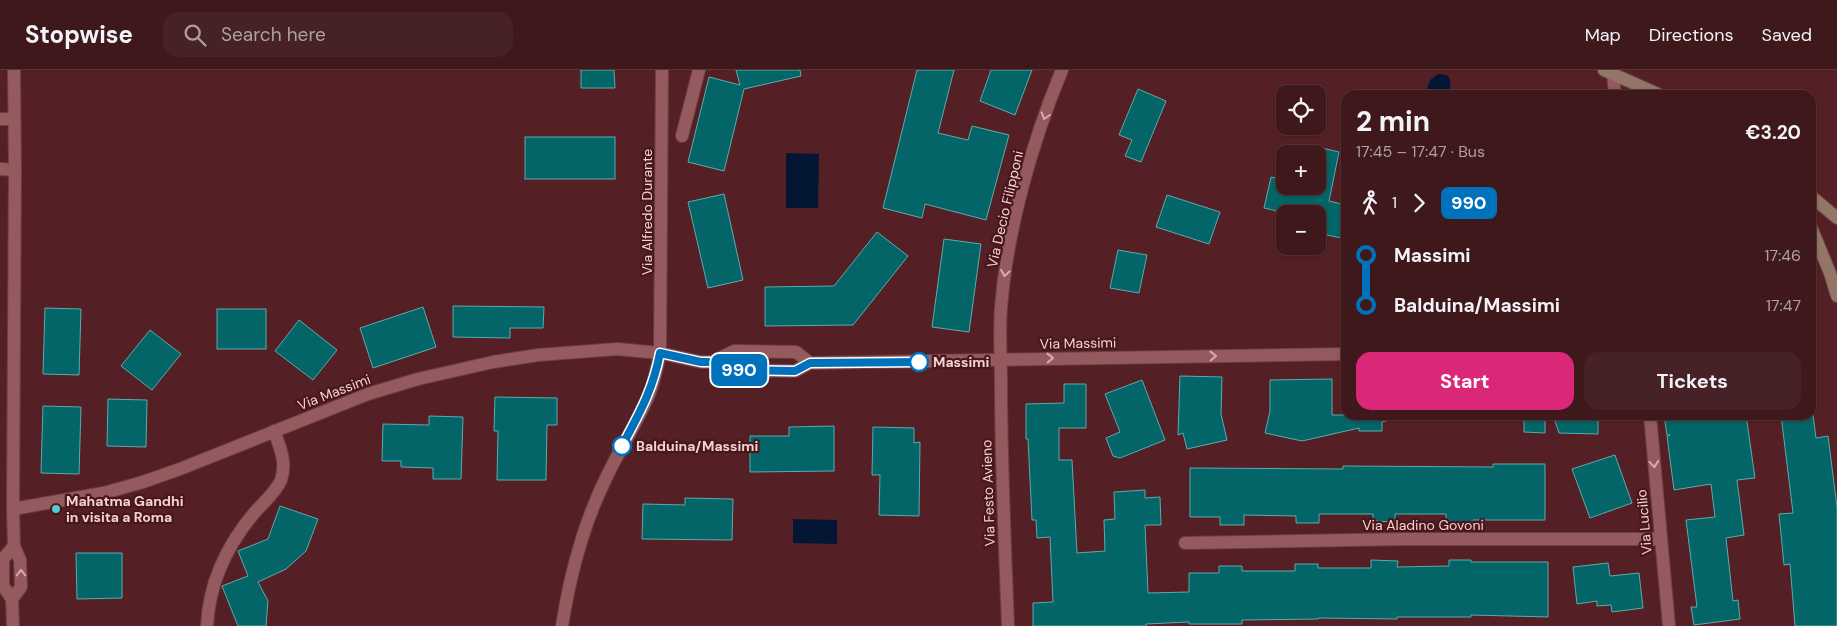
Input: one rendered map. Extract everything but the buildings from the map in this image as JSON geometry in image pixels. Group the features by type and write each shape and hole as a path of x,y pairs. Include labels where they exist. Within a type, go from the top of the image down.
{"main road":[{"path":"1608,72 1649,90"},
{"path":"1816,200 1837,218"},
{"path":"1816,239 1830,272 1837,296"}],"street":[{"path":"12,599 21,587 20,560 14,546 13,509 14,70"},
{"name":"Via Alfredo Durante","path":"562,626 579,550 595,505 607,475 648,397 655,378 660,353 662,70"},
{"path":"682,136 699,70"},
{"name":"Via Decio Filipponi","path":"1001,359 1001,308 1012,234 1021,196 1051,96 1062,70"},
{"path":"1608,72 1613,90"},
{"path":"0,119 14,119"},
{"path":"0,169 15,170"},
{"name":"Via Massimi","path":"13,509 104,493 143,482 368,394 457,369 538,355 617,349 660,353 701,362 712,362 733,370 795,371 810,363 1341,354"},
{"name":"Via Massimi","path":"712,362 734,351 796,352 810,363"},
{"name":"Via Festo Avieno","path":"1001,359 1001,452 1008,626"},
{"name":"Via Lucilio","path":"1650,420 1660,539 1670,626"},
{"path":"207,626 209,598 223,558 242,529 281,480 284,468 282,455 274,432"},
{"name":"Via Aladino Govoni","path":"1186,543 1406,539 1660,539"},
{"path":"12,626 12,599 3,586 1,566 3,559 14,546"}],"water":[{"path":"1438,74 1447,75 1451,83 1448,90 1426,90 1430,80"},
{"path":"786,153 819,154 818,208 786,208"},
{"path":"793,519 837,520 837,544 793,543"}],"bus line":[{"name":"990","path":"622,446 648,397 655,378 660,353 701,362 712,362 733,370 795,371 810,363 919,362"}],"place":[{"name":"Massimi","path":"919,362"},
{"name":"Balduina/Massimi","path":"622,446"},
{"name":"Mahatma Gandhi in visita a Roma","path":"56,509"}]}
